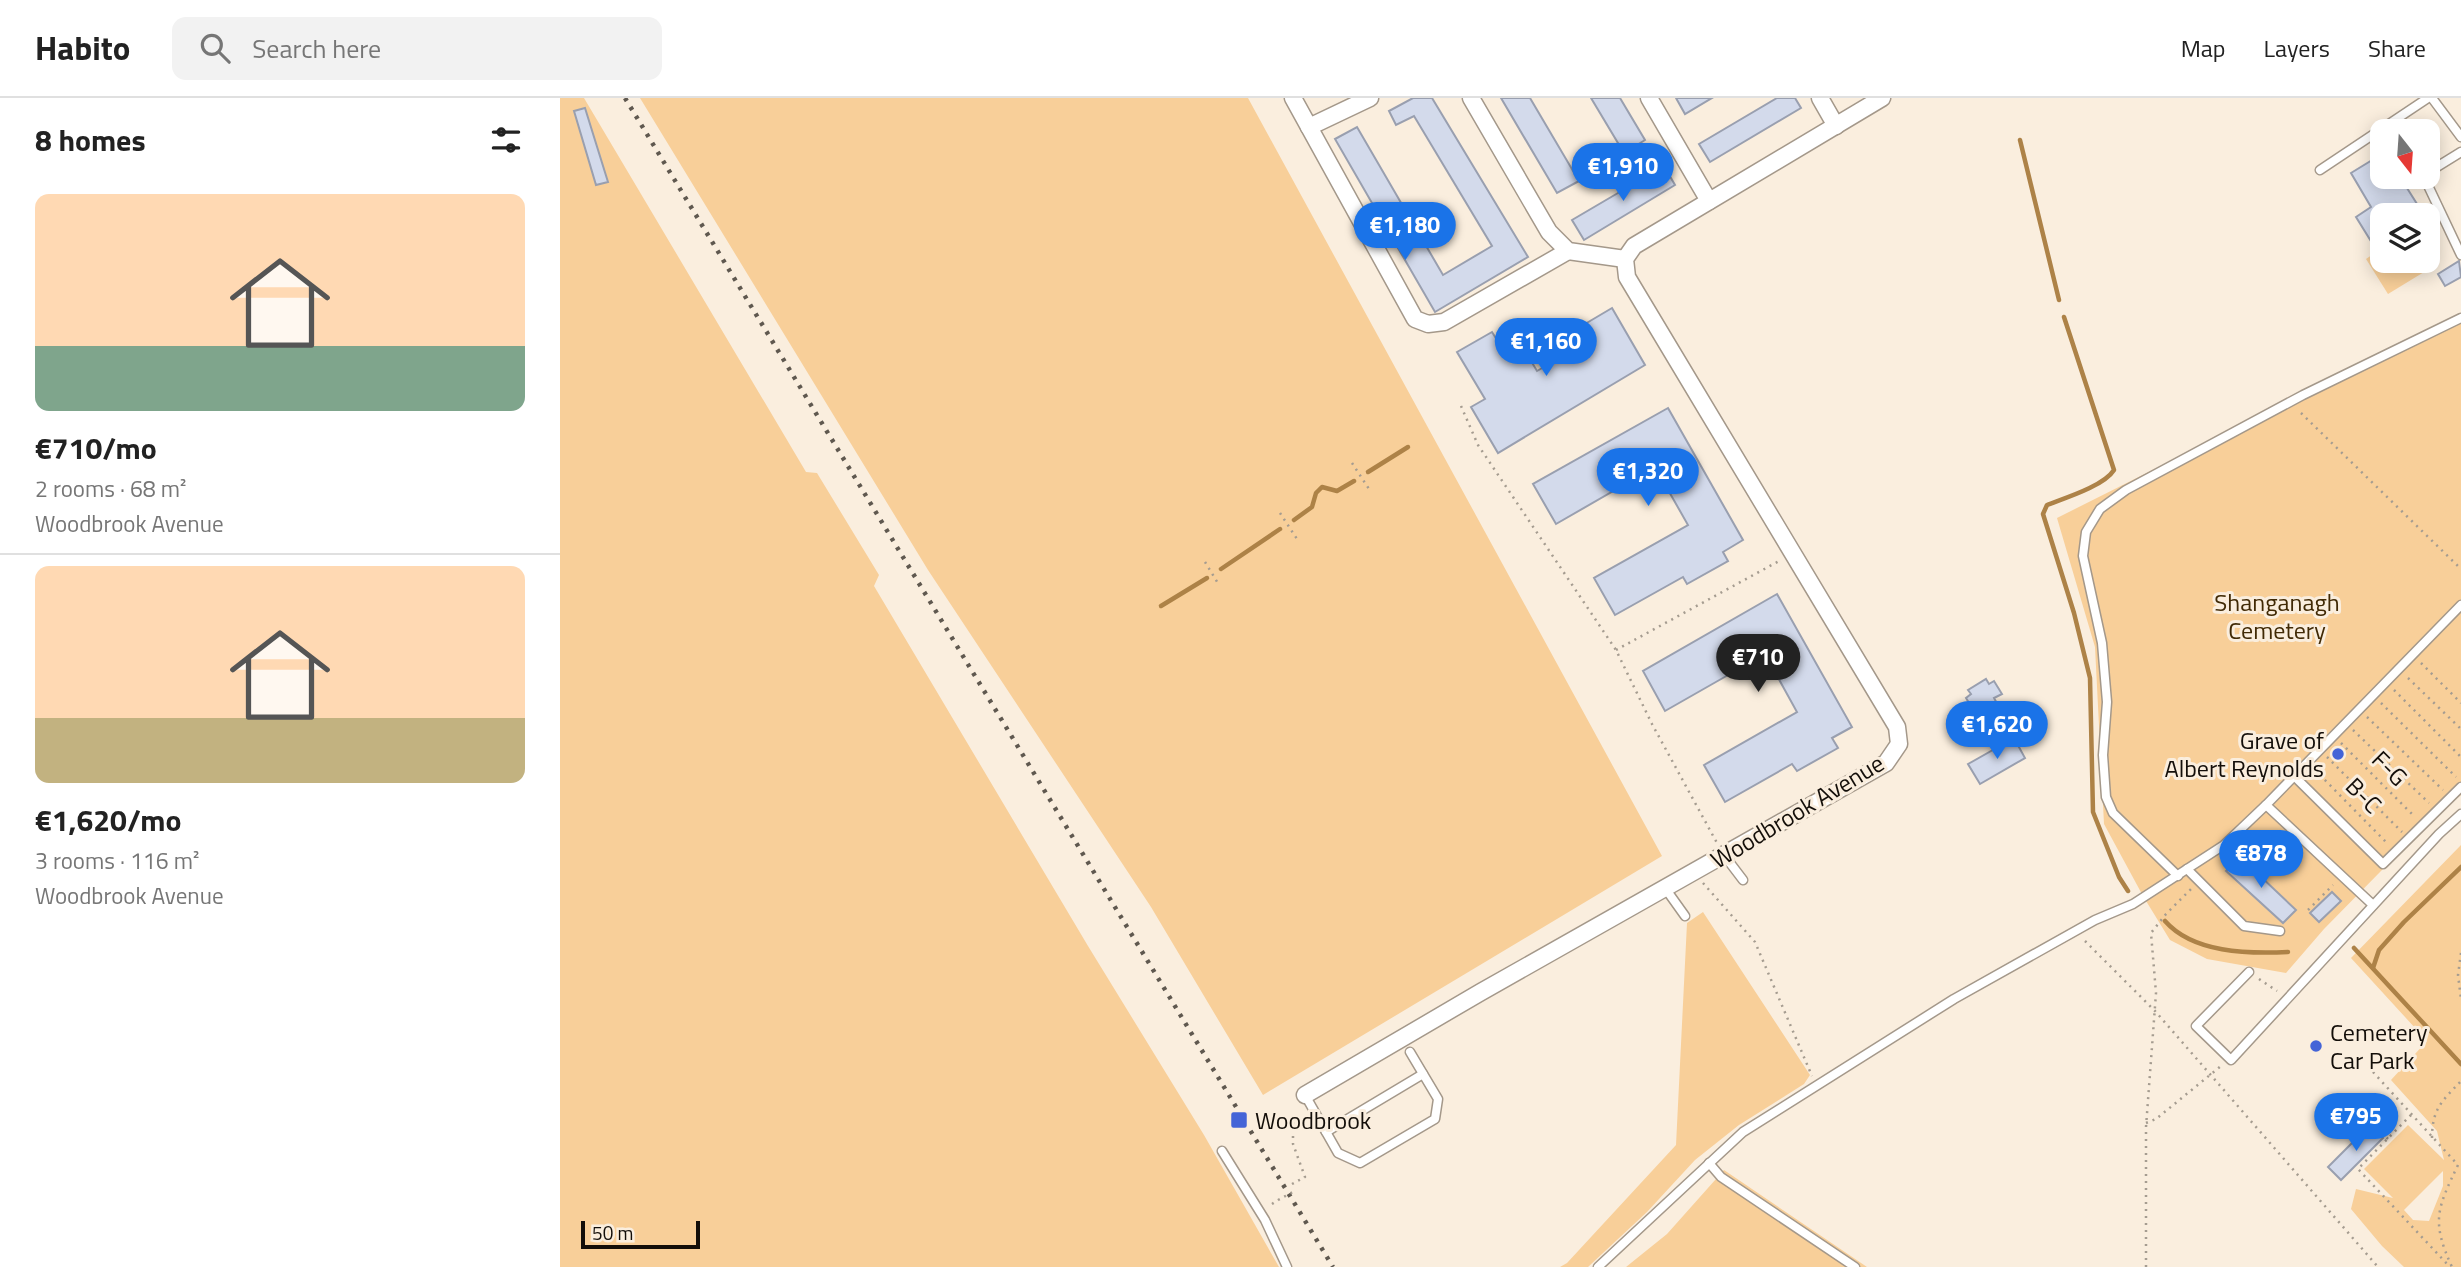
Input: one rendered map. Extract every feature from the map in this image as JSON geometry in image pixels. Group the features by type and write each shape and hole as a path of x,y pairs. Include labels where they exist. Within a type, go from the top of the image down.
{"street":[{"path":"1293,98 1415,319 1429,324 1444,322 1568,251"},
{"path":"1309,128 1370,98"},
{"path":"1471,98 1549,232 1568,251 1625,259 1634,246 1882,98"},
{"path":"1648,98 1709,201"},
{"path":"1820,98 1836,125"},
{"name":"Woodbrook Avenue","path":"1305,1094 1886,763 1899,744 1897,727 1627,277 1625,259"}],"lane":[{"path":"2320,170 2430,98 2461,137"},
{"path":"2440,166 2461,152"},
{"path":"2432,189 2461,255"},
{"path":"2178,876 2113,813 2106,797 2103,755 2106,702 2102,643 2083,556 2086,532 2100,509 2126,490 2303,395 2461,318"},
{"path":"1598,1267 1743,1132 1954,999 2095,920 2133,904 2224,845 2461,605"},
{"path":"2294,776 2383,864 2461,788"},
{"path":"2266,805 2373,905"},
{"path":"2249,972 2196,1026 2231,1060 2439,834 2461,814"},
{"path":"1724,855 1743,880"},
{"path":"2188,869 2244,926 2280,930"},
{"path":"1665,888 1685,916"},
{"path":"1305,1094 1338,1153 1360,1163 1435,1119 1438,1100 1410,1052"},
{"path":"1326,1132 1423,1074"},
{"path":"1222,1151 1265,1220 1287,1267"},
{"path":"1709,1163 1721,1177 1855,1267"}],"path":[{"path":"1461,406 1478,445 1616,650 1652,724 1724,855"},
{"path":"2301,413 2461,569"},
{"path":"1352,463 1369,489"},
{"path":"1280,513 1297,539"},
{"path":"1616,650 1783,559 1794,556"},
{"path":"1205,562 1219,584"},
{"path":"2413,655 2461,703"},
{"path":"2399,669 2461,729"},
{"path":"2386,682 2461,757"},
{"path":"2373,696 2461,782"},
{"path":"2359,709 2450,797"},
{"path":"2346,723 2436,811"},
{"name":"F-G","path":"2333,736 2422,825"},
{"path":"2320,750 2409,838"},
{"name":"B-C","path":"2307,762 2396,852"},
{"path":"2289,864 2301,852"},
{"path":"1693,872 1755,942 1816,1086"},
{"path":"2146,1267 2146,1123 2157,993 2151,933 2199,880"},
{"path":"2308,910 2335,883"},
{"path":"2085,941 2155,1011 2378,1267"},
{"path":"2461,953 2458,975 2461,999"},
{"path":"2249,972 2287,1000"},
{"path":"2146,1123 2155,1119 2209,1074 2231,1060"},
{"path":"2372,1072 2458,1165 2438,1216 2440,1234 2451,1267"},
{"path":"2432,1138 2432,1121 2440,1103 2461,1081"},
{"path":"2347,1098 2388,1139"},
{"path":"1292,1184 1305,1177 1293,1144 1293,1122 1314,1110"},
{"path":"2411,1115 2358,1169 2451,1267"},
{"path":"1272,1204 1293,1192"}],"green space":[{"path":"560,98 584,98 806,472 817,473 879,575 874,586 1204,1135 1279,1267 560,1267"},
{"path":"640,98 1248,98 1662,856 1263,1095 1151,907 928,570"},
{"path":"2375,273 2422,273 2388,294"},
{"name":"Shanganagh Cemetery","path":"2461,315 2461,795 2437,814 2324,929 2286,973 2207,959 2170,940 2104,824 2095,647 2057,518"},
{"path":"2461,845 2461,1267 2404,1267 2351,1209 2356,1189 2393,1198 2364,1169 2408,1125 2444,1160 2437,1131 2391,1080 2427,1041 2351,958","holes":["2443,1171 2443,1186 2429,1221 2413,1220 2404,1210"]},
{"path":"1703,912 1810,1075 1804,1084 1739,1125 1695,1160 1647,1212 1588,1267 1560,1267 1567,1263 1676,1145 1687,923"},
{"path":"1724,1170 1867,1267 1626,1267 1667,1234"}],"building":[{"path":"1413,98 1432,98 1528,257 1435,312 1335,139 1357,127 1443,275 1492,246 1414,116 1396,125 1389,111"},
{"path":"1501,98 1530,98 1579,181 1557,193"},
{"path":"1591,98 1620,98 1645,140 1624,153"},
{"path":"1676,98 1712,98 1685,114"},
{"path":"1777,98 1795,98 1801,108 1710,162 1699,144"},
{"path":"585,108 608,182 596,185 574,111"},
{"path":"2370,161 2370,189 2408,189 2416,203 2370,203 2370,205 2351,173"},
{"path":"1664,166 1675,185 1584,240 1572,220"},
{"path":"2370,208 2370,240 2356,217"},
{"path":"2459,261 2461,277 2445,286 2438,274"},
{"path":"1612,308 1645,365 1498,453 1471,407 1485,399 1457,352 1492,332 1502,348 1518,339 1537,371 1572,351 1563,337"},
{"path":"1668,408 1743,540 1723,552 1728,561 1687,584 1683,577 1615,615 1594,578 1688,525 1655,467 1556,524 1533,484"},
{"path":"1777,594 1852,727 1832,738 1838,748 1797,771 1792,764 1725,802 1704,765 1797,712 1765,654 1665,711 1643,671"},
{"path":"1986,679 1989,684 1994,681 2002,694 1994,698 1999,707 1987,714 1982,706 1974,711 1966,698 1971,694 1968,690"},
{"path":"2014,738 2025,758 1980,784 1968,764"},
{"path":"2240,857 2296,910 2283,923 2226,871"},
{"path":"2332,892 2341,901 2319,922 2310,913"},
{"path":"2370,1125 2383,1138 2341,1180 2328,1167"}],"waterway":[{"path":"2020,140 2059,300"},
{"path":"2064,317 2114,470 2093,486 2047,505 2043,514 2074,613 2090,678 2093,812 2119,877 2128,891"},
{"path":"1368,472 1408,447"},
{"path":"1294,520 1312,507 1316,493 1322,487 1337,491 1354,481"},
{"path":"1221,569 1280,529"},
{"path":"1161,606 1207,578"},
{"path":"2373,968 2379,950 2461,867"},
{"path":"2165,921 2190,940 2206,945 2239,952 2288,952"},
{"path":"2354,948 2461,1064"}],"railway":[{"path":"625,98 1333,1267"}],"place":[{"name":"Grave of Albert Reynolds","path":"2338,754"},
{"name":"Cemetery Car Park","path":"2316,1046"},
{"name":"Woodbrook","path":"1239,1120"}]}
